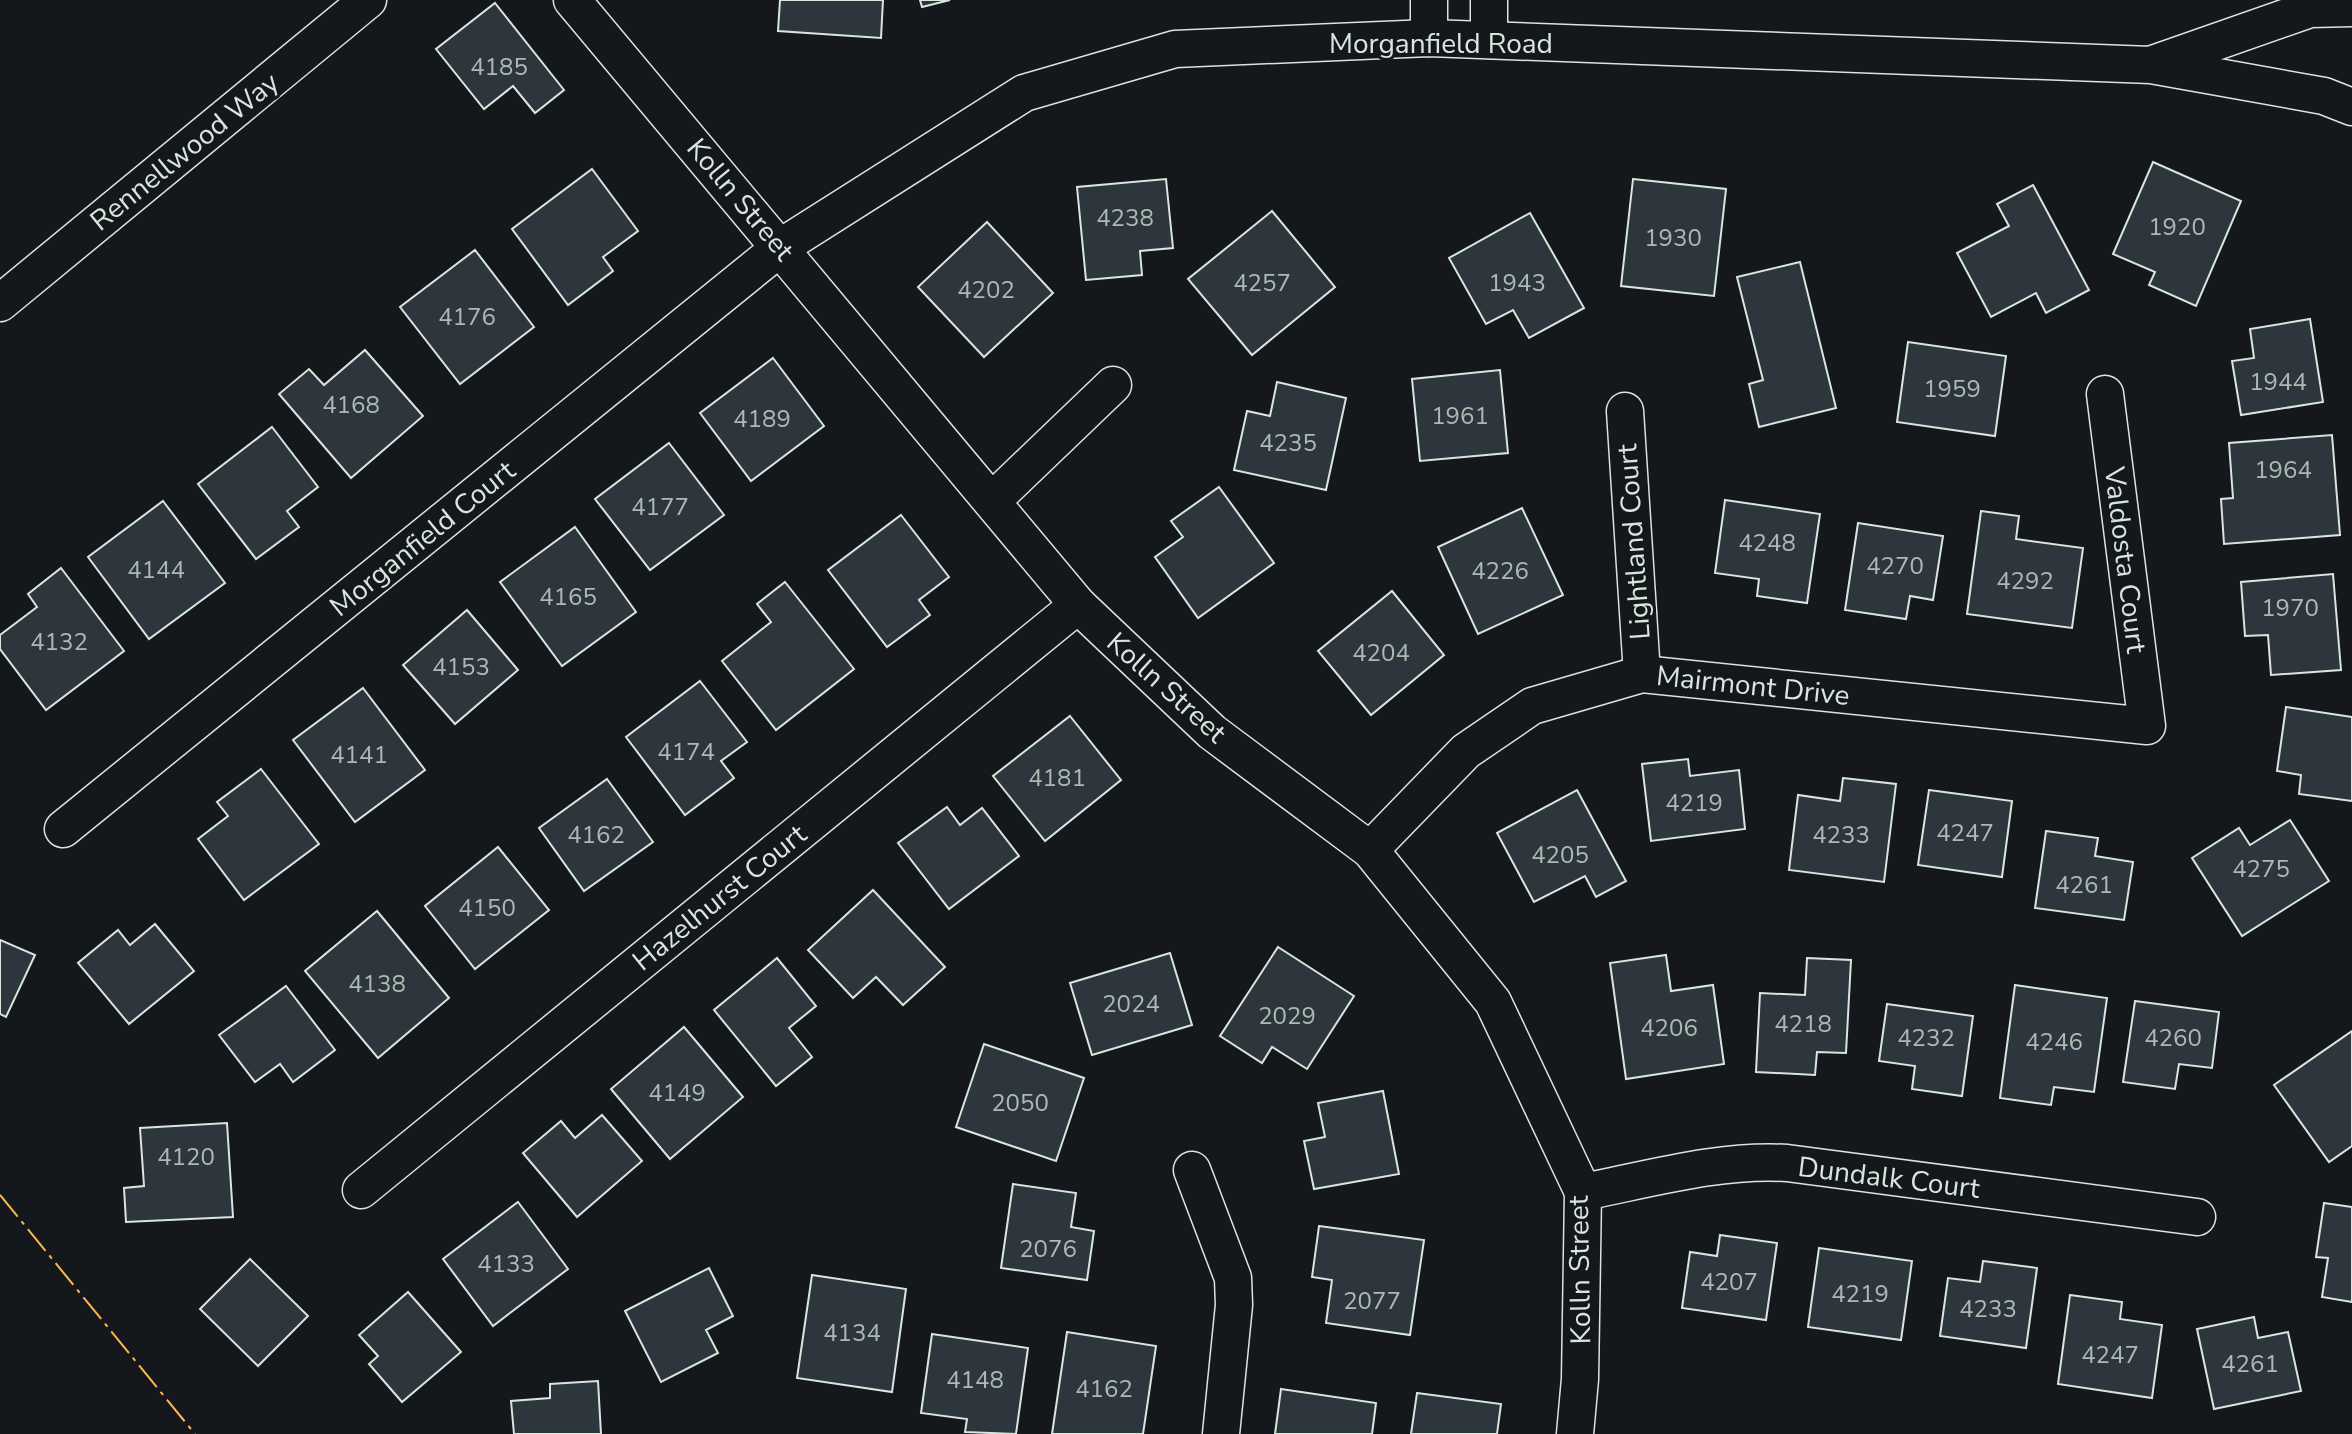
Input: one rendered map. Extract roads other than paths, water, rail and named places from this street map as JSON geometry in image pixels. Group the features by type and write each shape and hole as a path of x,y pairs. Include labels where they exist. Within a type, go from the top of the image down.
{"street":[{"name":"Rennellwood Way","path":"0,303 368,0"},
{"name":"Kolln Street","path":"572,0 1078,605 1212,732 1370,850 1493,1002 1583,1192 1580,1379 1575,1434"},
{"path":"1429,0 1429,38"},
{"path":"1489,0 1489,40"},
{"name":"Morganfield Road","path":"2151,65 2310,9 2352,8"},
{"name":"Morganfield Road","path":"781,247 1024,93 1175,49 1429,38 2151,65 2324,96 2352,107"},
{"name":"Morganfield Court","path":"63,829 781,247"},
{"path":"993,500 1113,385"},
{"name":"Valdosta Court","path":"2105,394 2147,726"},
{"name":"Lightland Court","path":"1625,411 1642,674"},
{"name":"Hazelhurst Court","path":"361,1190 1078,605"},
{"name":"Mairmont Drive","path":"1370,850 1466,751 1532,706 1642,674 2147,726"},
{"name":"Dundalk Court","path":"1583,1192 1755,1161 2197,1217"},
{"path":"1192,1170 1233,1278 1234,1305 1221,1434"}]}
